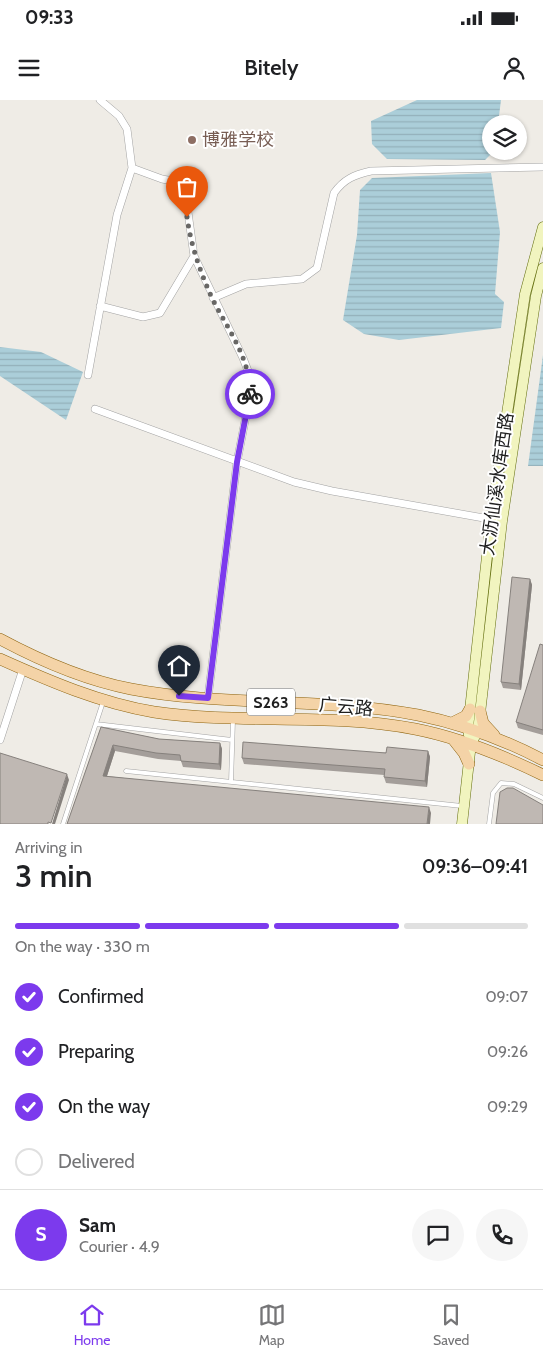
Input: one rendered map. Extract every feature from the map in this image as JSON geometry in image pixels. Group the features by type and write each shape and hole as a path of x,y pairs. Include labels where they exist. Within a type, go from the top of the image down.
{"main road":[{"name":"广云路","path":"0,639 70,672 130,689 208,698 390,711 473,729 543,760"},
{"name":"广云路","path":"0,659 51,682 104,700 154,712 233,718 341,721 387,725 471,743 493,751 543,776"},
{"path":"452,723 475,710 483,723 497,738"},
{"path":"452,738 464,753 468,764 481,753 493,751"}],"street":[{"path":"88,375 117,215 132,168 127,129 119,116 100,100"},
{"path":"213,298 246,284 302,279 309,276 317,268 334,193 342,183 354,175 371,171 543,167"},
{"path":"132,168 162,179 184,183 194,256 250,376 250,395 237,462 208,698"},
{"name":"大沥仙溪水库西路","path":"475,710 491,520 525,294 543,227"},
{"path":"100,306 143,317 160,314 194,256"},
{"path":"462,824 475,710 502,521 536,296 543,268"},
{"path":"95,408 294,482 332,491 502,521"},
{"path":"0,740 23,669"}],"lane":[{"path":"63,824 104,700"},
{"path":"231,782 233,718"},
{"path":"96,724 232,740"},
{"path":"126,771 464,806"},
{"path":"489,824 493,793 501,783 514,784 543,798"}],"water":[{"path":"417,100 501,100 499,115 482,115 482,160 387,159 372,144 371,121"},
{"path":"491,173 500,232 495,294 504,302 501,328 399,340 364,334 343,320 357,235 360,190 372,178"},
{"path":"0,347 41,352 83,372 66,420 0,376"},
{"path":"543,355 543,466 528,466"}],"building":[{"path":"512,577 530,579 519,684 501,682"},
{"path":"540,644 543,645 543,730 516,722"},
{"path":"101,727 159,739 220,743 219,764 181,761 180,755 156,753 113,745 103,776 429,807 427,824 67,824"},
{"path":"243,742 386,753 387,747 428,751 425,781 384,777 385,769 242,758"},
{"path":"0,753 67,774 51,823 0,824"},
{"path":"507,788 513,788 543,805 543,824 496,824 500,792"}],"way so far":[{"path":"187,217 194,256 243,358 250,376 250,394"}],"place":[{"name":"博雅学校","path":"192,140"}],"route":[{"path":"179,696 208,698 237,462 250,394"}]}
